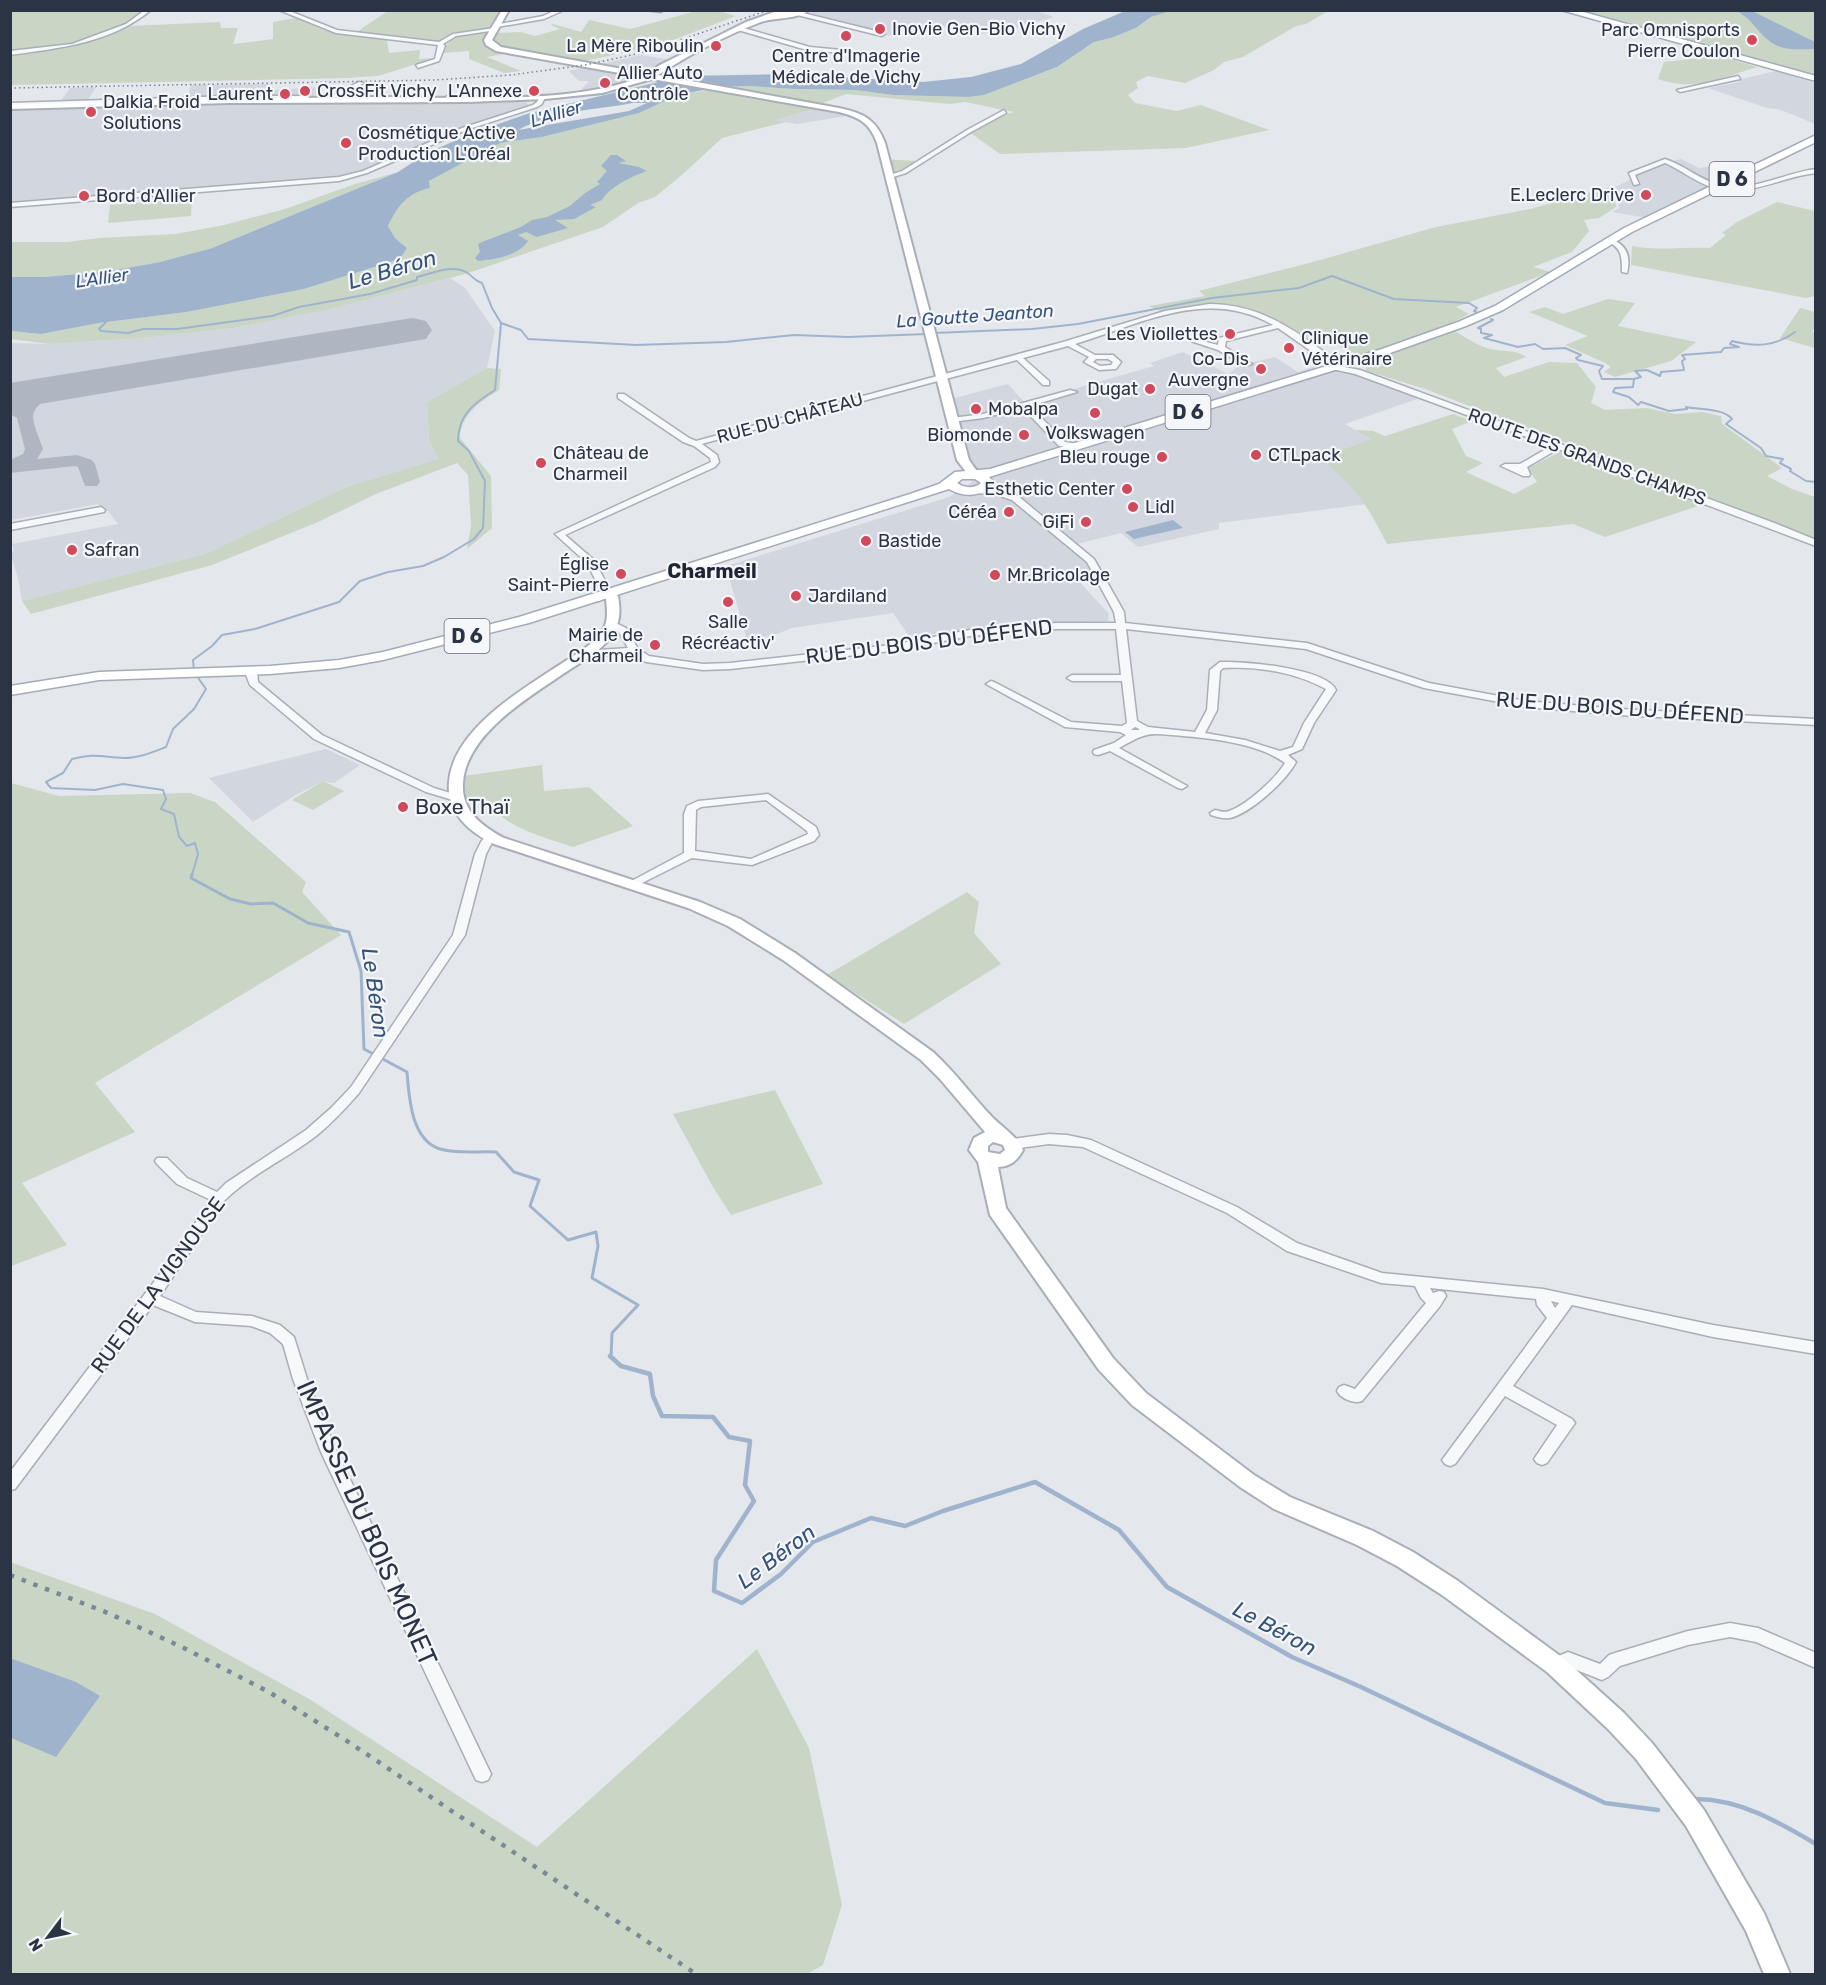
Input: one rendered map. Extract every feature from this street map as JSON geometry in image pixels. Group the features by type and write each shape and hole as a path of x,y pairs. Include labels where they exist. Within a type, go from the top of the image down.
{"main road":[{"path":"506,10 488,40 489,44 500,49 780,99 851,113 868,119 877,130 890,176 952,420 979,476 975,490 955,483"},
{"path":"1567,10 1815,78"},
{"path":"1567,10 1815,78"},
{"path":"12,107 260,101 394,102 507,98 540,101 604,90 652,77 667,65 749,24 796,12"},
{"path":"627,72 667,65"},
{"name":"D 6","path":"979,476 1056,450 1108,437 1345,365 1499,308 1656,217 1813,138"},
{"name":"D 6","path":"979,476 995,476 1108,437"},
{"path":"955,483 979,476"},
{"name":"D 6","path":"10,689 127,674 252,671 339,664 404,652 606,599 664,574 920,499 955,483"},
{"name":"D 6","path":"270,670 310,670 385,659 482,636 606,599 750,549"},
{"path":"606,599 612,615 612,624 607,634 591,650 521,696 476,738 460,760 454,776 456,798 466,817 490,837 512,846 719,914 752,931 805,966 916,1048 998,1148 991,1174 992,1192 997,1210 1118,1379 1167,1422 1247,1481 1282,1503 1365,1538 1404,1558 1450,1588 1555,1665 1616,1721 1644,1751 1695,1818 1750,1913 1777,1974"}],"street":[{"path":"10,53 74,45 128,25 149,10"},
{"path":"281,10 336,32 440,44 455,35 544,17 562,10"},
{"path":"647,10 661,10"},
{"path":"796,12 882,34"},
{"path":"749,24 770,30"},
{"path":"740,29 810,49 849,51"},
{"path":"772,38 788,36"},
{"path":"418,66 436,60 442,46 440,44"},
{"path":"1680,90 1738,78"},
{"path":"328,99 361,82"},
{"path":"12,107 232,98 507,98"},
{"path":"10,205 339,179 365,172 464,129 540,101"},
{"path":"890,176 904,172 1004,112"},
{"path":"1636,184 1630,174 1666,161 1716,187 1752,188 1793,173 1815,171"},
{"path":"1612,241 1621,246 1625,253 1625,272"},
{"name":"ROUTE DES GRANDS CHAMPS","path":"1069,343 1145,318 1216,306 1240,309 1276,326 1345,365 1481,421 1557,446 1815,543"},
{"path":"1221,348 1222,340 1231,336 1276,326"},
{"path":"1195,341 1221,348 1248,363"},
{"path":"1069,343 1094,357"},
{"name":"RUE DU CHÂTEAU","path":"697,444 1069,343"},
{"path":"1018,357 1046,383"},
{"path":"952,420 1025,405 1073,392"},
{"path":"621,396 686,440 697,444"},
{"path":"1025,405 1056,450"},
{"name":"RUE DU CHÂTEAU","path":"606,599 591,562 559,534 715,462 714,457 697,444"},
{"path":"1518,468 1557,446"},
{"path":"979,476 1015,498 1091,561 1119,612 1127,678 1129,730 1126,741 1098,752"},
{"path":"10,527 101,510"},
{"path":"591,650 598,653 634,651 623,630 612,624"},
{"name":"RUE DU BOIS DU DÉFEND","path":"634,651 645,659 688,666 730,666 891,648 970,633 1056,626 1122,626 1307,646 1427,686 1526,704 1586,710 1815,722"},
{"path":"1198,736 1212,710 1215,670 1221,665 1270,669 1316,680 1330,687 1331,690 1309,723 1297,749 1281,754"},
{"path":"252,671 253,683 318,737 430,790 456,798"},
{"path":"1071,678 1127,678"},
{"path":"992,684 1069,725 1129,730 1141,735 1145,730 1248,744 1281,754 1291,762 1290,767 1274,783 1235,812 1228,815 1215,813"},
{"path":"1111,748 1182,786"},
{"path":"630,885 690,854 752,862 810,839 814,835 812,829 768,797 698,804 691,808 689,814 690,854"},
{"name":"RUE DE LA VIGNOUSE","path":"10,1484 150,1298 219,1198 231,1186 310,1133 336,1112 355,1090 462,928 482,849 490,837"},
{"path":"998,1148 1042,1138 1069,1139 1086,1143 1232,1210 1292,1247 1381,1278 1543,1294 1713,1331 1815,1348"},
{"path":"162,1161 182,1181 219,1198"},
{"path":"1422,1283 1424,1294 1435,1302"},
{"path":"1344,1390 1357,1398 1435,1302 1441,1291 1440,1284"},
{"path":"1543,1294 1544,1305 1555,1318"},
{"name":"IMPASSE DU BOIS MONET","path":"150,1298 195,1317 252,1321 275,1329 289,1341 300,1379 329,1452 482,1774"},
{"path":"1450,1460 1569,1299"},
{"path":"1503,1388 1567,1423 1542,1459"},
{"path":"1555,1665 1568,1659 1602,1672 1615,1660 1688,1638 1730,1630 1758,1635 1815,1661"}],"shaded area":[{"path":"1033,10 1054,17 1009,30 975,35 939,25 897,37 811,14 811,11"},
{"path":"641,55 671,60 616,86 579,92 589,81 579,81 569,71"},
{"path":"1776,71 1815,83 1815,124 1781,110 1767,108 1708,88 1740,82 1737,80"},
{"path":"271,84 270,90 320,87 313,98 187,98 191,85"},
{"path":"96,87 87,102 60,102 70,88"},
{"path":"523,100 533,109 475,127 379,168 335,181 11,207 10,109 184,103 416,103"},
{"path":"819,108 852,115 797,124 773,120"},
{"path":"1681,159 1699,168 1723,165 1737,172 1648,218 1612,212 1619,208 1615,187 1635,175 1664,163"},
{"path":"450,278 465,288 495,331 487,368 427,402 429,440 440,459 346,487 205,554 22,601 11,556 11,552 14,551 12,544 118,524 108,511 102,512 98,504 11,520 11,343 49,344 144,338 234,328 327,310"},
{"path":"1183,352 1228,374 1240,365 1275,357 1298,372 1316,366 1358,374 1420,398 1345,424 1371,439 1319,458 1348,481 1367,504 1219,523 1219,529 1138,547 1121,533 1077,544 1097,561 1104,572 1074,576 1109,614 1108,621 937,633 911,639 893,613 792,628 772,636 747,640 726,566 949,497 972,482 951,399 1008,384 1025,403 1154,366 1150,363"},
{"path":"326,749 360,765 334,783 323,781 294,796 253,822 209,778"}],"green space":[{"path":"10,11 148,11 113,31 129,26 220,22 221,28 238,28 233,44 273,39 273,22 295,18 326,31 387,40 389,53 420,50 419,59 435,58 378,76 347,78 11,85"},
{"path":"388,11 501,11 488,29 449,35 442,41 424,42 355,33"},
{"path":"696,11 719,11 736,16 665,43 581,62 499,47 490,42 495,33 520,32 535,36 560,29 551,25 553,24 581,32 589,20 630,29"},
{"path":"1170,11 1328,11 1306,24 1296,26 1243,57 1224,62 1214,70 1185,83 1148,76 1136,82 1138,88 1128,95 1135,103 1177,111 1201,105 1269,130 1186,148 1000,154 972,134 964,136 906,174 895,177 885,174 880,159 916,161 979,122 1014,112 965,102 950,104 846,94 818,105 719,87 856,90 893,95 969,97 984,95 1057,67 1094,42 1136,28 1151,17"},
{"name":"Parc Omnisports Pierre Coulon","path":"1576,11 1815,11 1815,75 1606,18"},
{"path":"488,32 483,39 484,43 495,50 510,53 487,57 521,71 504,73 469,59 469,51 441,53 455,38"},
{"path":"1719,56 1757,67 1696,84 1671,83 1658,79 1664,62"},
{"path":"715,89 819,108 774,120 786,122 722,138 655,197 638,203 603,227 465,274 327,310 234,328 144,338 49,344 11,339 11,331 41,334 99,323 187,312 304,289 400,259 407,248 395,238 388,226 404,201 415,193 430,188 429,181 500,143 542,137 639,113 678,95"},
{"path":"398,172 212,248 160,262 104,272 11,277 10,242 67,242 176,234 224,225 285,209 355,184"},
{"path":"1614,186 1616,207 1599,218 1584,220 1589,231 1572,252 1533,267 1551,272 1456,307 1469,314 1446,326 1484,347 1517,352 1526,357 1496,368 1504,377 1549,362 1577,363 1596,387 1591,403 1605,410 1646,408 1675,414 1702,412 1721,416 1722,424 1782,468 1767,476 1792,489 1815,497 1815,541 1771,521 1425,389 1367,371 1365,368 1380,358 1353,355 1321,335 1304,338 1257,312 1239,306 1220,304 1162,312 1149,306 1205,296 1199,291 1436,227 1530,209"},
{"path":"192,198 191,216 108,223 110,205"},
{"path":"1777,202 1815,211 1815,296 1806,298 1631,265 1632,246 1661,249 1710,248 1726,235 1722,233 1737,222"},
{"path":"1608,299 1635,303 1618,326 1696,342 1671,361 1615,377 1604,372 1611,367 1605,363 1565,345 1588,336 1529,312 1545,307 1563,314"},
{"path":"1800,308 1815,312 1815,327 1812,332 1815,333 1815,348 1780,338"},
{"path":"487,368 501,369 499,390 468,415 460,438 491,476 492,528 467,549 471,526 468,475 457,463 376,494 318,522 212,565 31,614 22,601 205,554 346,487 439,459 429,440 427,402"},
{"path":"1453,414 1472,421 1452,429 1466,456 1483,463 1466,472 1514,494 1537,482 1528,468 1562,451 1704,504 1605,537 1573,524 1387,544 1359,496 1319,458 1371,439 1355,430 1373,431 1385,436"},
{"path":"542,765 544,791 589,787 633,826 573,847 524,830 503,817 484,799 466,798 464,776"},
{"path":"323,781 344,791 313,810 292,800"},
{"path":"11,783 59,796 190,793 215,802 306,882 302,892 341,935 95,1083 135,1132 22,1183 67,1245 11,1266"},
{"path":"967,892 979,902 974,933 1001,964 904,1024 827,975"},
{"path":"775,1090 823,1184 731,1215 673,1114"},
{"path":"10,1562 155,1614 311,1700 537,1847 757,1649 809,1748 842,1905 823,1965 807,1974 11,1974"}],"water":[{"name":"L'Allier","path":"1125,11 1170,11 1151,17 1136,28 1094,42 1057,67 984,95 969,97 893,95 856,90 719,87 678,95 639,113 542,137 500,143 429,181 430,188 415,193 404,201 388,226 395,238 407,248 400,259 304,289 187,312 99,323 41,334 11,331 11,277 104,272 160,262 212,248 398,172 427,153 475,132 530,113 683,76 789,74 923,82 971,77 1021,64 1083,29","holes":["633,103 647,103 629,111 518,130 559,115"]},
{"path":"1736,11 1752,11 1815,42 1815,49 1790,49 1776,45"},
{"path":"611,155 617,155 626,161 618,163 647,171 615,187 602,200 590,205 596,207 574,219 555,220 568,228 537,237 526,232 518,235 528,241 513,253 478,261 475,258 480,252 478,244 570,206 600,184 597,182 607,171 601,166"},
{"path":"1173,520 1183,528 1134,539 1125,532"},
{"path":"10,1658 76,1682 100,1696 56,1757 11,1738"}],"waterway":[{"name":"Le Béron","path":"107,321 99,329 101,331 128,333 143,329 177,329 272,316 299,307 370,294 417,280 417,277 454,269 466,272 482,283 501,323"},
{"name":"La Goutte Jeanton","path":"934,333 1032,329 1078,324 1212,298 1299,288 1332,276 1394,299 1469,303 1477,308 1474,311 1476,312"},
{"name":"La Goutte Jeanton","path":"1491,319 1493,320 1478,328 1481,329 1481,333 1492,335 1484,338 1518,347 1535,344 1543,349 1565,348 1581,355 1576,358 1578,360 1603,366 1599,371 1602,379 1634,379"},
{"name":"Le Béron","path":"192,875 198,854 195,843 187,846 179,837 174,814 161,809 166,799 163,790 123,784 95,790 51,788 46,782 63,773 72,759 92,756 130,758 166,747 173,729 194,709 206,689 194,672 193,660 212,646 222,635 255,629 339,602 360,581 388,572 423,566 444,557 474,539 483,528 485,481 469,451 458,441 459,432 464,417 469,411 495,390 501,323"},
{"name":"La Goutte Jeanton","path":"501,323 521,330 528,339 636,345 726,342 794,335 848,337 927,334"},
{"path":"1634,379 1641,377 1635,371 1647,370 1660,376 1661,372 1684,370 1682,361 1685,359 1682,355 1721,352 1724,348 1739,347 1730,344 1732,341 1757,345 1772,343 1795,332"},
{"name":"La Goutte Jeanton","path":"1634,379 1633,387 1615,388 1613,392 1629,397 1638,405 1641,402 1669,411 1687,409 1686,407 1728,415 1732,419 1726,424 1761,448 1766,456 1783,459 1780,463 1791,469 1790,471 1806,481 1816,482"},
{"name":"Le Béron","path":"192,874 191,878 230,899 251,904 273,903 308,923 349,932 361,971 364,1049 407,1072 413,1116 423,1137 430,1144 447,1151 496,1152 514,1172 539,1180 530,1206 568,1240 596,1232 598,1246 592,1278 638,1305 612,1333 611,1357"},
{"name":"Le Béron","path":"611,1357 621,1366 650,1374 653,1396 662,1416 713,1417 729,1437 750,1441 745,1485 754,1501 716,1560 714,1591 742,1603 781,1574 813,1542 871,1518 905,1526 943,1511 1035,1482 1119,1530 1167,1587 1292,1657 1361,1687 1605,1803 1658,1810"},
{"name":"Le Béron","path":"1697,1799 1729,1803 1744,1808 1774,1820 1816,1844"}],"taxiway":[{"path":"25,416 28,409 38,399 51,392 72,386"},
{"path":"10,407 25,416"},
{"path":"10,467 30,457 34,449 25,416"},
{"path":"10,468 77,460 86,464 91,482"}],"runway":[{"path":"10,396 412,330"}],"railway":[{"path":"10,88 435,80 511,75 585,65 641,53 769,10"},
{"path":"10,1575 108,1613 186,1649 269,1692 347,1741 696,1974"}],"place":[{"name":"Inovie Gen-Bio Vichy","path":"880,29"},
{"name":"Centre d'Imagerie Médicale de Vichy","path":"846,36"},
{"name":"Parc Omnisports Pierre Coulon","path":"1752,40"},
{"name":"La Mère Riboulin","path":"716,46"},
{"name":"Allier Auto Contrôle","path":"605,83"},
{"name":"CrossFit Vichy","path":"305,91"},
{"name":"L'Annexe","path":"534,91"},
{"name":"Laurent","path":"285,94"},
{"name":"Dalkia Froid Solutions","path":"91,112"},
{"name":"Cosmétique Active Production L'Oréal","path":"346,143"},
{"name":"E.Leclerc Drive","path":"1646,195"},
{"name":"Bord d'Allier","path":"84,196"},
{"name":"Les Viollettes","path":"1230,334"},
{"name":"Clinique Vétérinaire","path":"1289,348"},
{"name":"Co-Dis Auvergne","path":"1261,369"},
{"name":"Dugat","path":"1150,389"},
{"name":"Mobalpa","path":"976,409"},
{"name":"Volkswagen","path":"1095,413"},
{"name":"Biomonde","path":"1024,435"},
{"name":"CTLpack","path":"1256,455"},
{"name":"Bleu rouge","path":"1162,457"},
{"name":"Château de Charmeil","path":"541,463"},
{"name":"Esthetic Center","path":"1127,489"},
{"name":"Lidl","path":"1133,507"},
{"name":"Céréa","path":"1009,512"},
{"name":"GiFi","path":"1086,522"},
{"name":"Bastide","path":"866,541"},
{"name":"Safran","path":"72,550"},
{"name":"Église Saint-Pierre","path":"621,574"},
{"name":"Mr.Bricolage","path":"995,575"},
{"name":"Jardiland","path":"796,596"},
{"name":"Salle Récréactiv'","path":"728,602"},
{"name":"Mairie de Charmeil","path":"655,645"},
{"name":"Boxe Thaï","path":"403,807"}],"district":[{"name":"Charmeil","path":"712,571"}]}
